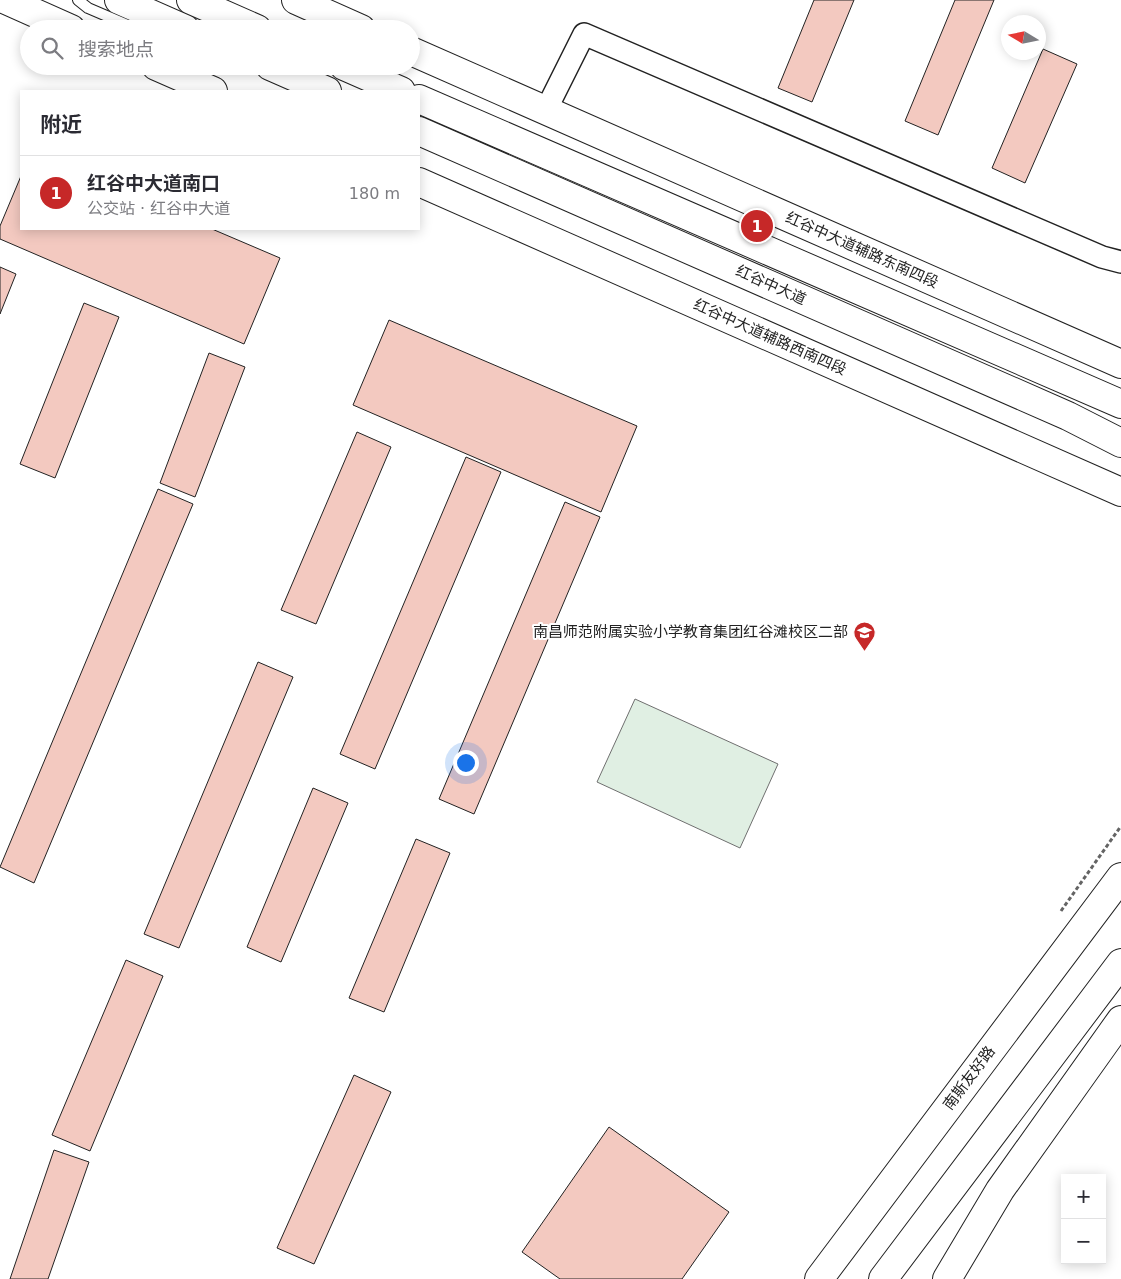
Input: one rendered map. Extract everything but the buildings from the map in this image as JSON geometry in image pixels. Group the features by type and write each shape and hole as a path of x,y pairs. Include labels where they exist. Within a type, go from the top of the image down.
{"main road":[{"path":"6,0 51,20"},
{"path":"119,0 165,20"},
{"path":"191,0 237,20"},
{"path":"296,0 341,20"},
{"name":"红谷中大道辅路东南四段","path":"420,55 1121,364"},
{"path":"177,75 211,90"},
{"path":"290,75 325,90"},
{"path":"334,90 341,75"},
{"path":"364,75 400,90"},
{"name":"红谷中大道","path":"420,99 1108,396 1121,404"},
{"name":"红谷中大道","path":"420,131 1068,416 1121,443"},
{"name":"红谷中大道辅路西南四段","path":"420,182 1121,492"},
{"path":"1068,416 1121,456"},
{"name":"南斯友好路","path":"819,1279 1121,877"},
{"path":"883,1279 1121,963"},
{"path":"947,1279 1000,1190 1121,1020"}],"street":[{"path":"546,110 584,34 1093,253 1121,262"}],"lane":[{"path":"78,0 88,8 116,20"},
{"path":"286,75 295,77"}],"green space":[{"path":"635,699 778,764 740,848 597,782"}],"place":[{"name":"红谷中大道南口","path":"757,226"},
{"name":"南昌师范附属实验小学教育集团红谷滩校区二部","path":"864,651"}]}
